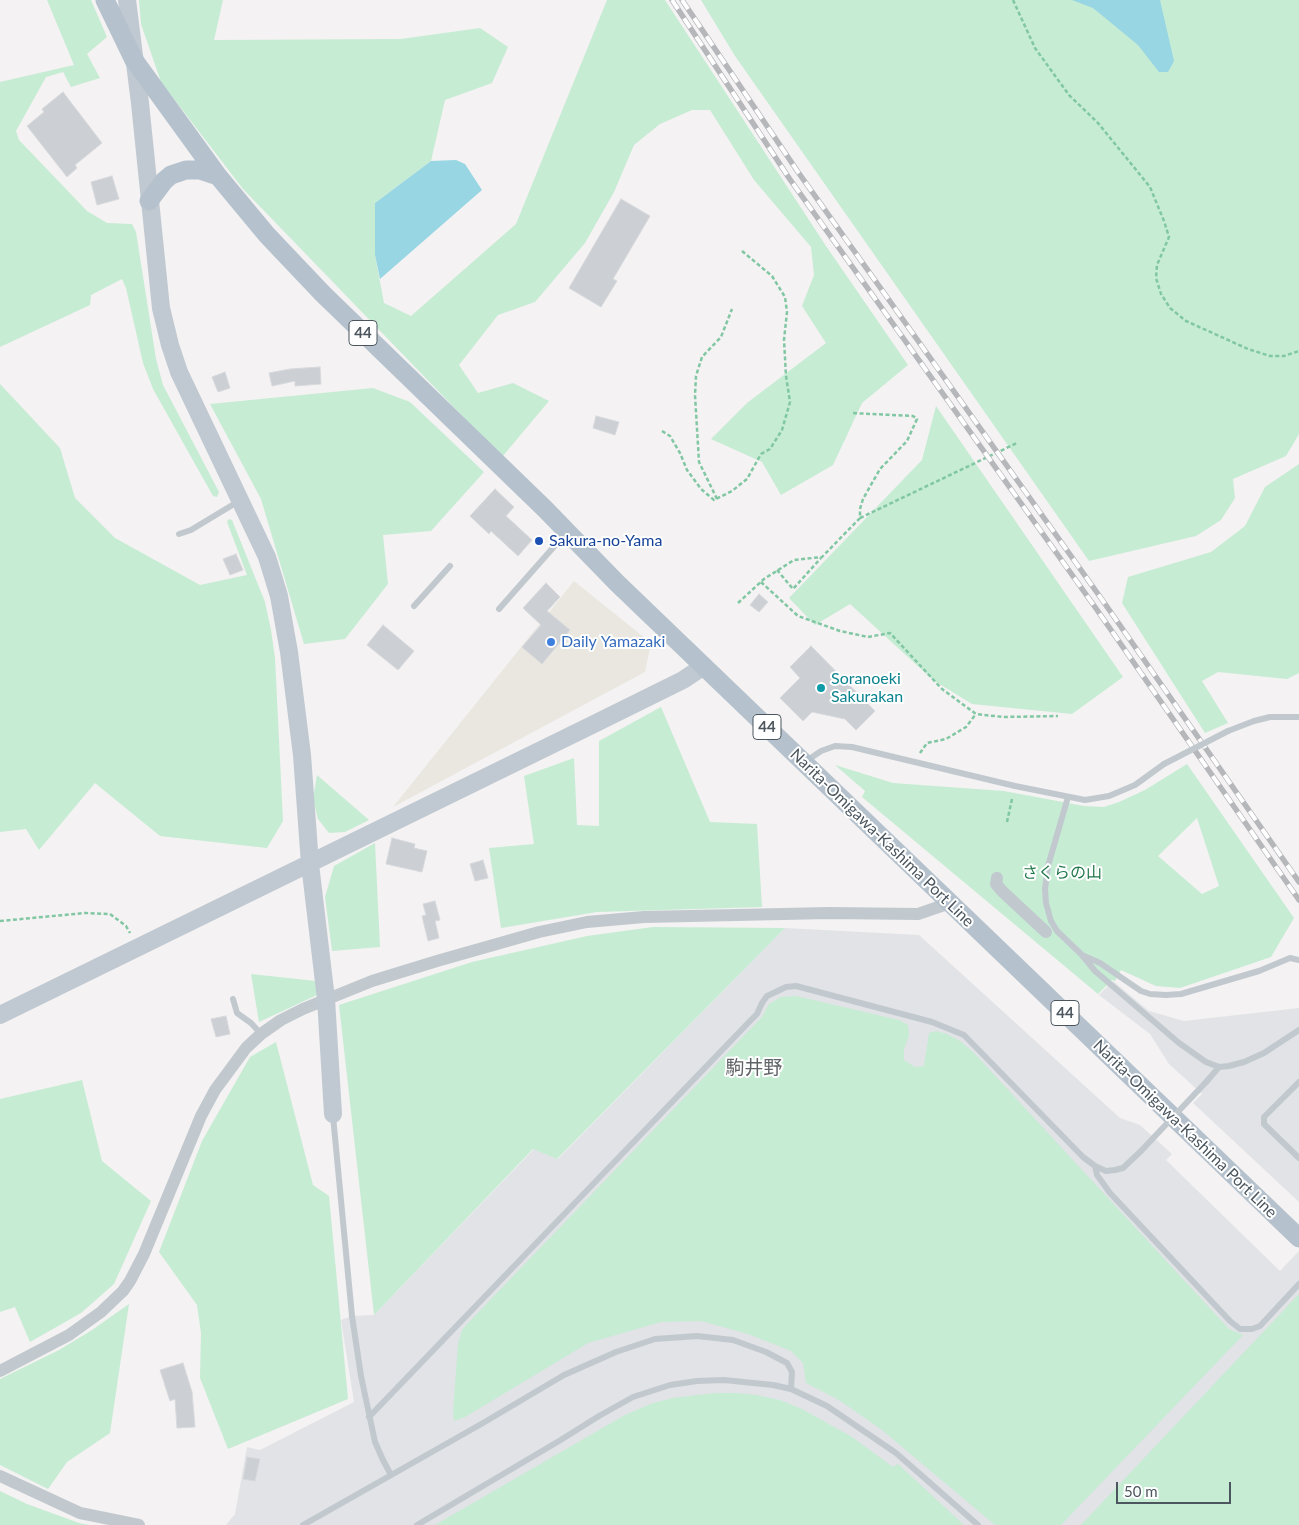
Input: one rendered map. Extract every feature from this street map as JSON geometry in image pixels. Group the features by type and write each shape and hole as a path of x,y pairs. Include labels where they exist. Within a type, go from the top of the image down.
{"main road":[{"name":"Narita-Omigawa-Kashima Port Line","path":"105,0 134,60 218,176 267,235 323,294 617,583 1299,1238"},
{"path":"149,201 171,175 186,170 200,170 218,176"}],"street":[{"path":"127,0 140,103 161,308 170,345 179,372 267,557 279,596 289,652 302,755 310,864 326,999 333,1114"},
{"path":"0,1015 683,680 704,666"},
{"path":"997,878 996,884 1003,892 1046,932"},
{"path":"0,1371 68,1335 101,1312 123,1291 144,1254 201,1116 215,1090 246,1048 261,1034 281,1020 326,999 446,958 538,932 587,922 683,916 829,913 918,914 950,903"},
{"path":"0,1476 80,1513 139,1525"}],"lane":[{"path":"179,534 191,530 240,501"},
{"path":"499,609 567,532"},
{"path":"414,606 450,566"},
{"path":"804,762 821,751 835,746 852,747 1015,786 1085,800 1109,796 1135,785 1164,764 1228,731 1254,721 1270,717 1299,718"},
{"path":"1068,797 1048,866 1045,889 1046,903 1051,921 1057,931 1095,971 1179,1043 1206,1062 1219,1066 1229,1066 1244,1062 1264,1053 1299,1030"},
{"path":"1080,954 1100,963 1141,991 1166,996 1181,994 1259,971 1290,958 1299,960"},
{"path":"369,1418 750,1021 767,996 786,987 796,986 824,993 932,1022 964,1034 1083,1157 1106,1171 1123,1168 1207,1081 1219,1066"},
{"path":"233,1000 236,1013 261,1034"},
{"path":"1299,1082 1264,1118 1264,1124 1299,1158"},
{"path":"333,1114 352,1316 361,1376 375,1442 391,1475"},
{"path":"1095,1166 1097,1175 1110,1193 1230,1321 1240,1329 1252,1329 1260,1326 1299,1284"},
{"path":"303,1525 483,1423 564,1374 616,1352 655,1339 697,1336 733,1340 766,1352 787,1364 792,1372 791,1389"},
{"path":"417,1525 633,1397 670,1385 724,1380 774,1385 791,1389 828,1406 896,1453 978,1525"}],"path":[{"path":"1013,0 1035,48 1070,95 1098,123 1150,188 1169,237 1157,265 1156,278 1161,294 1170,308 1186,321 1248,349 1270,356 1284,356 1299,351"},
{"path":"662,431 670,436 687,470 701,489 714,500 732,491 746,479 761,454 770,449 782,430 790,402 784,340 787,312 785,297 772,276 742,251"},
{"path":"717,499 699,462 695,395 696,376 702,357 721,338 732,309"},
{"path":"851,413 913,416 916,419 907,441 880,468 863,498 860,518"},
{"path":"777,570 793,589 860,518 1016,443"},
{"path":"738,603 777,570 794,560 822,557"},
{"path":"762,582 798,616 840,631 868,637 890,633 942,689 976,714 1003,717 1058,716"},
{"path":"920,753 926,743 946,739 966,727 976,714"},
{"path":"1007,822 1012,799"},
{"path":"0,921 85,913 110,914 126,926 137,948"}],"shaded area":[{"path":"574,581 651,643 645,672 393,807"},
{"path":"785,928 919,935 1120,1118 1140,1125 1172,1154 1166,1160 1280,1271 1299,1251 1299,1525 226,1525 235,1514 247,1447 260,1450 354,1402 341,1320 352,1316 374,1315 534,1149 558,1159"},
{"path":"1113,981 1149,1011 1184,1021 1299,1008 1299,1202 1193,1103 1202,1094 1169,1064 1150,1034 1099,995"}],"green space":[{"path":"47,0 91,0 107,37 87,54 100,78 71,87 63,72 46,77 16,131 19,140 87,211 107,223 132,224 136,232 156,359 163,385 219,492 217,497 213,496 153,389 143,363 126,288 122,279 91,295 90,305 0,347 0,82 74,65"},
{"path":"139,0 223,0 214,40 401,39 480,28 508,47 492,83 445,100 431,161 375,203 375,255 384,303 411,316 516,224 607,0 665,0 826,246 908,365 862,403 833,465 781,495 762,462 711,439 747,403 826,343 802,306 814,275 811,247 754,180 710,110 692,110 660,124 634,145 614,192 585,243 535,302 498,315 459,365 478,393 513,383 549,401 502,457 243,189 161,82 141,24"},
{"path":"701,0 1299,0 1299,434 1286,456 1233,479 1235,498 1221,520 1196,536 1089,561 735,56"},
{"path":"0,384 60,448 75,498 115,538 200,585 247,575 227,522 229,519 232,520 265,602 275,658 283,821 267,848 160,836 95,783 39,850 26,829 0,832"},
{"path":"373,388 410,402 484,472 431,531 383,535 388,584 345,639 304,644 261,499 210,404"},
{"path":"936,406 1123,677 1072,714 972,704 933,680 850,604 815,625 789,598 922,460"},
{"path":"1299,464 1299,673 1287,679 1218,672 1202,681 1228,723 1205,733 1122,603 1128,577 1211,552 1245,526 1265,487"},
{"path":"661,707 710,822 757,824 762,907 597,912 501,928 489,848 534,844 524,776 574,758 577,825 599,826 599,741"},
{"name":"さくらの山","path":"1187,764 1294,918 1271,957 1180,988 1156,986 1121,970 1115,981 1112,980 1098,994 862,797 865,791 835,765 893,783 1004,791 1084,806 1104,807 1145,790","holes":["1197,818 1219,886 1202,894 1158,856"]},
{"path":"317,775 369,820 345,832 329,833 318,819 313,799"},
{"path":"375,843 380,947 332,951 325,897 334,866"},
{"path":"653,927 785,928 557,1159 533,1149 374,1315 339,1005 472,962 587,936"},
{"path":"251,974 316,981 317,995 259,1022"},
{"path":"796,996 899,1020 908,1025 909,1036 904,1049 904,1060 915,1067 924,1066 929,1033 936,1031 960,1041 974,1053 1229,1329 1243,1335 1061,1525 995,1525 882,1430 839,1400 806,1383 803,1363 791,1351 748,1334 701,1321 661,1322 588,1343 465,1417 454,1421 458,1344 462,1330 762,1017 769,1004 781,997"},
{"path":"276,1042 313,1185 329,1196 348,1399 228,1449 200,1378 201,1333 197,1305 159,1252 202,1141 250,1057"},
{"path":"82,1080 102,1161 151,1201 114,1284 81,1313 30,1342 15,1307 0,1312 0,1099"},
{"path":"1299,1294 1299,1525 1081,1525"},
{"path":"129,1304 110,1433 67,1462 48,1489 0,1465 0,1379 59,1350"},
{"path":"715,1393 756,1395 780,1400 802,1409 852,1437 893,1467 898,1464 964,1525 435,1525 625,1415 653,1403 673,1398"},
{"path":"0,1491 27,1504 79,1523 90,1525 0,1525"}],"water":[{"path":"1072,0 1160,0 1174,61 1168,72 1159,72 1138,45 1093,8"},
{"path":"456,160 465,164 482,190 380,279 375,255 375,203 431,161"}],"building":[{"path":"63,92 102,143 75,165 77,168 67,177 27,126 44,112 42,109"},
{"path":"112,176 119,199 97,205 91,182"},
{"path":"621,199 650,216 613,279 617,281 601,307 569,288"},
{"path":"320,367 321,384 295,386 295,381 272,386 269,373 290,369"},
{"path":"225,372 230,388 218,392 212,377"},
{"path":"596,416 619,422 615,435 593,428"},
{"path":"495,489 514,507 506,516 532,540 518,556 491,531 489,534 470,516"},
{"path":"236,554 243,570 230,575 223,559"},
{"path":"546,583 560,597 547,611 570,630 542,664 522,647 541,625 523,608"},
{"path":"759,594 768,602 759,612 750,605"},
{"path":"383,625 414,651 398,670 367,645"},
{"name":"Soranoeki Sakurakan","path":"811,646 875,711 856,730 845,719 812,712 803,721 780,698 800,678 790,667"},
{"path":"392,838 415,844 414,848 427,851 422,872 386,864"},
{"path":"483,860 488,878 475,881 470,864"},
{"path":"435,901 440,920 435,921 439,938 428,941 422,916 426,915 423,904"},
{"path":"226,1016 230,1034 216,1037 211,1019"},
{"path":"183,1363 192,1392 195,1427 177,1428 175,1399 170,1401 160,1370"},
{"path":"247,1457 260,1459 255,1481 243,1479"}],"railway":[{"path":"672,0 789,178 1095,607 1299,900"},
{"path":"682,0 798,172 1103,601 1299,882"}],"place":[{"name":"Sakura-no-Yama","path":"539,541"},
{"name":"Daily Yamazaki","path":"551,642"},
{"name":"Soranoeki Sakurakan","path":"821,688"}],"district":[{"name":"駒井野","path":"754,1068"}]}
